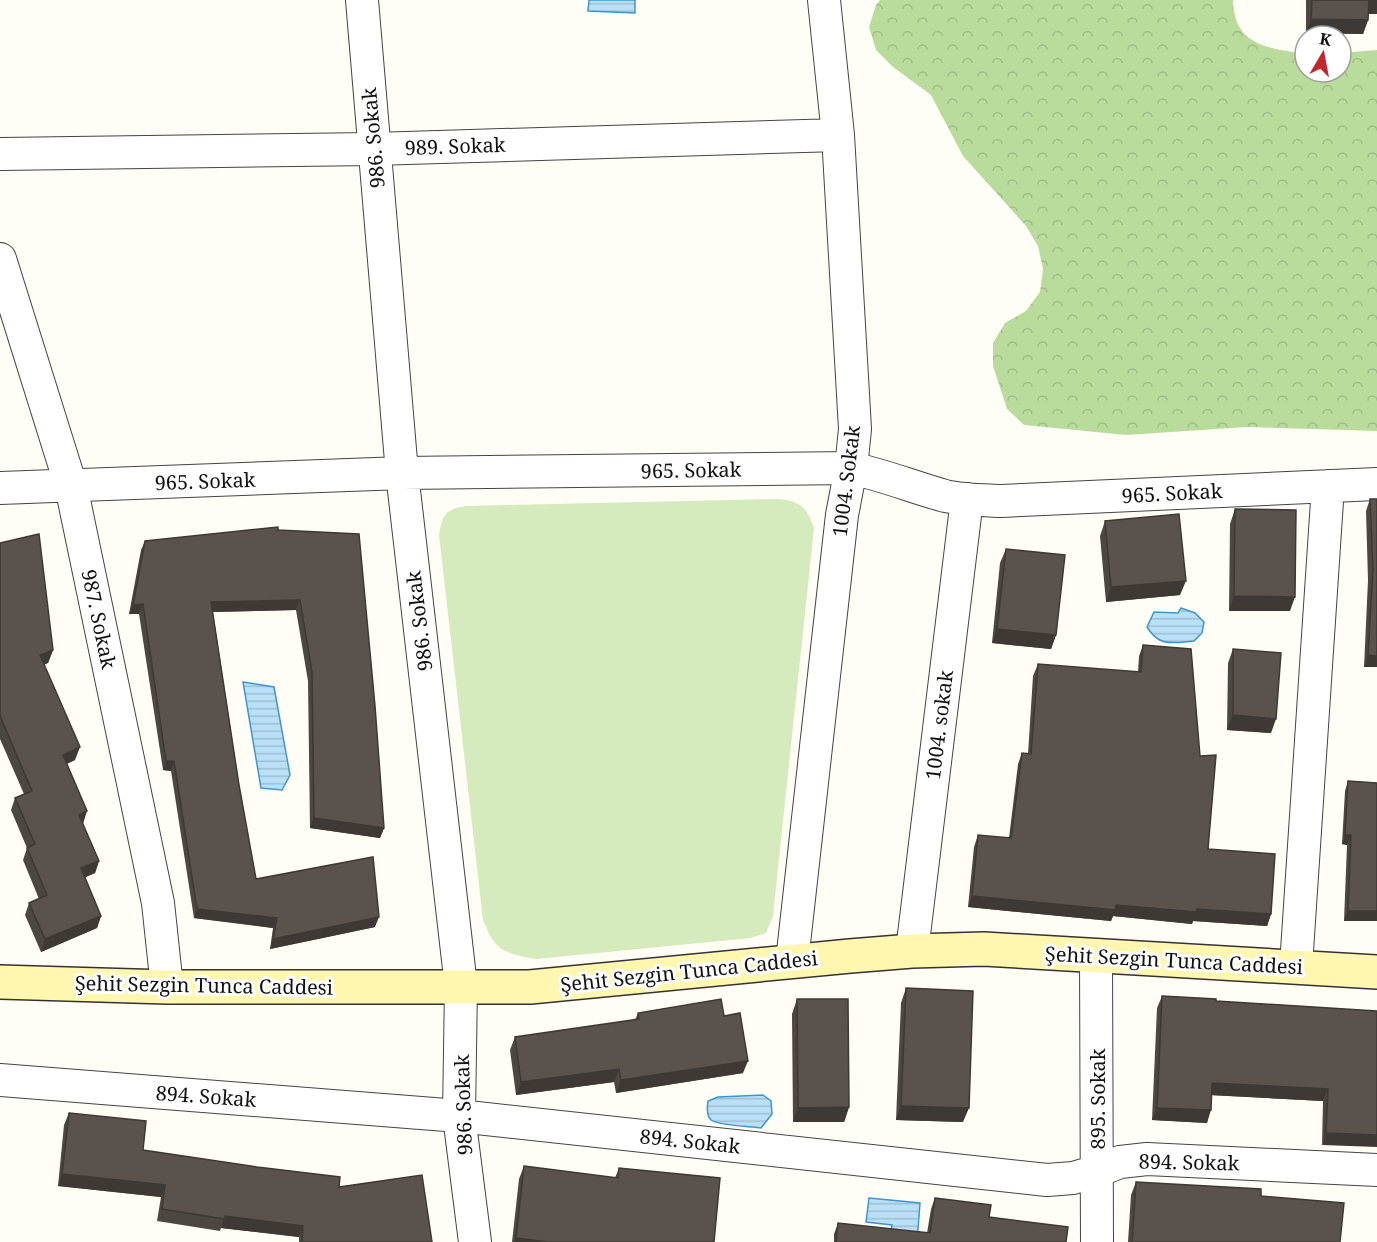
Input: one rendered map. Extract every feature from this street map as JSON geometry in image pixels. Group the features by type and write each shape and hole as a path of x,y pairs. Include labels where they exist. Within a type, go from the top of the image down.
{"street":[{"name":"986. Sokak","path":"362,0 402,473 461,986 459,1116 475,1242"},
{"name":"1004. Sokak","path":"792,961 842,515 851,468 855,429 838,135 824,0"},
{"name":"989. Sokak","path":"0,154 373,149 838,135"},
{"name":"987. Sokak","path":"0,259 71,486 159,903 167,987"},
{"name":"965. Sokak","path":"0,488 402,473 851,468 879,474 945,496 967,500 1001,501 1377,484"},
{"path":"1296,966 1328,486"},
{"name":"1004. sokak","path":"912,951 967,500"},
{"name":"Şehit Sezgin Tunca Caddesi","path":"0,982 167,987 530,987 792,961 912,951 984,949 1377,972"},
{"name":"895. Sokak","path":"1096,955 1097,1242"},
{"name":"894. Sokak","path":"0,1080 459,1116 1047,1179 1073,1178 1120,1162 1147,1159 1377,1170"}],"green space":[{"path":"880,0 1233,0 1239,27 1246,36 1266,46 1293,52 1293,84 1353,84 1353,52 1377,50 1377,431 1247,427 1126,435 1024,425 1007,409 993,366 993,343 1005,323 1026,311 1040,292 1043,269 1038,246 1026,226 963,156 931,95 893,67 876,50 869,27 876,5"},
{"path":"779,499 802,507 809,515 814,528 773,916 766,933 751,938 536,959 515,955 502,949 492,938 483,920 439,535 443,518 453,509 465,506"}],"water":[{"path":"589,0 635,0 635,13 588,11"},
{"path":"1181,608 1195,613 1204,622 1202,633 1194,641 1173,643 1156,638 1147,627 1154,612 1178,613"},
{"path":"243,682 274,687 290,775 282,790 261,788"},
{"path":"763,1095 771,1101 772,1114 761,1128 721,1124 711,1120 708,1116 708,1101 718,1097"},
{"path":"869,1198 920,1203 917,1242 890,1242 892,1225 866,1222"}],"building":[{"path":"1312,0 1369,0 1368,20 1311,19"},
{"path":"1370,499 1377,499 1377,656 1368,655 1373,569"},
{"path":"1235,509 1296,510 1295,597 1234,596"},
{"path":"1179,514 1186,581 1111,587 1105,521"},
{"path":"278,527 278,530 359,534 384,828 314,818 312,672 300,600 211,602 256,879 373,857 379,917 273,939 277,918 197,909 174,761 166,761 143,604 133,605 145,541"},
{"path":"39,534 53,650 40,655 80,747 63,755 87,811 79,815 99,861 81,868 101,916 45,939 29,903 47,895 27,848 35,844 15,798 32,791 0,716 0,543"},
{"path":"1006,549 1065,555 1056,635 997,629"},
{"path":"1143,645 1191,649 1200,756 1216,755 1208,849 1275,854 1271,914 1197,909 1196,912 1116,905 1115,910 972,896 978,835 1011,838 1022,753 1031,754 1038,664 1141,672"},
{"path":"1233,649 1281,653 1276,719 1233,715"},
{"path":"1348,781 1377,783 1377,911 1348,911 1351,835 1345,835"},
{"path":"906,988 973,991 969,1108 901,1106"},
{"path":"1162,996 1377,1011 1377,1135 1326,1133 1328,1089 1212,1083 1211,1110 1157,1108"},
{"path":"721,999 724,1016 740,1013 748,1061 621,1080 619,1069 521,1082 515,1037 639,1019 638,1013"},
{"path":"797,999 848,999 849,1107 798,1108"},
{"path":"69,1113 146,1121 143,1150 340,1177 339,1187 422,1175 432,1242 302,1242 303,1226 225,1216 225,1219 162,1209 165,1185 62,1174"},
{"path":"524,1166 618,1178 619,1168 720,1178 714,1242 548,1242 516,1238"},
{"path":"1136,1182 1261,1189 1261,1196 1344,1203 1340,1242 1132,1242"},
{"path":"935,1198 991,1205 989,1217 1068,1227 1066,1242 836,1242 838,1223 930,1233"}]}
